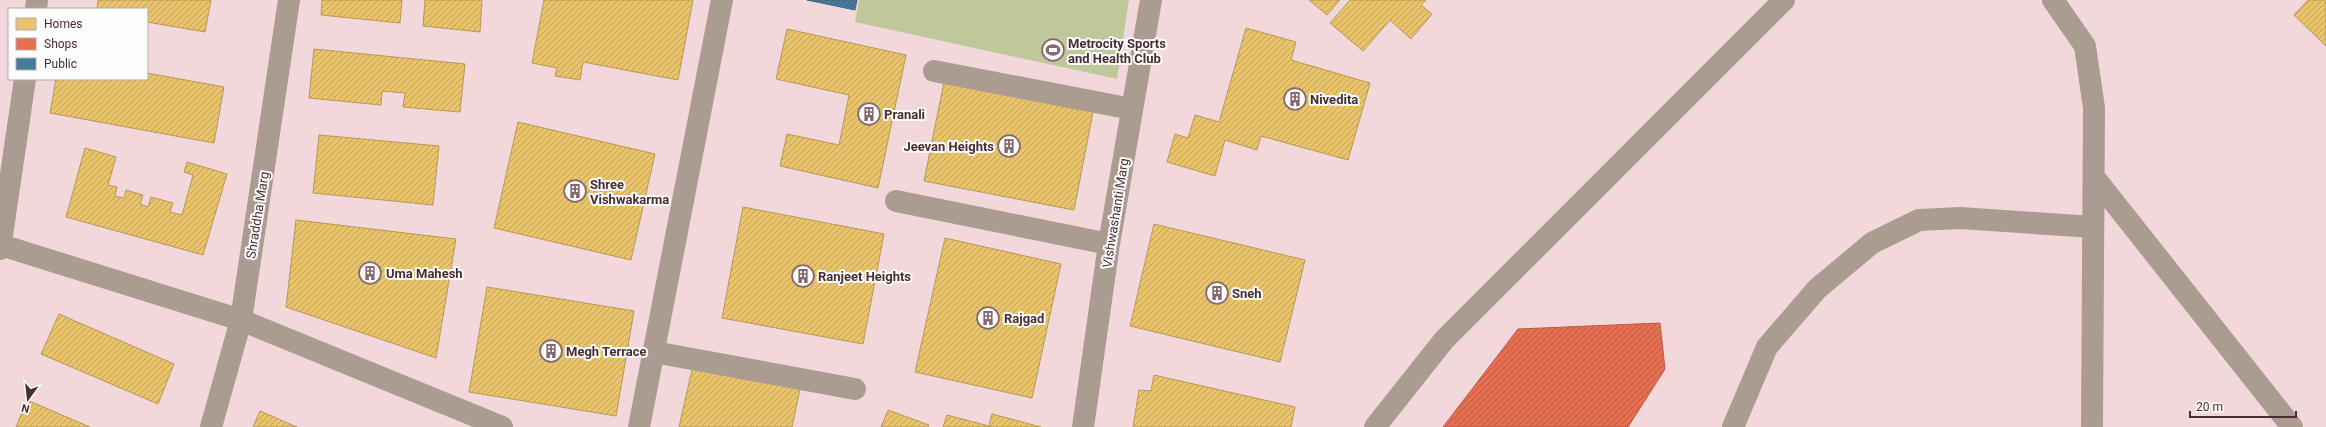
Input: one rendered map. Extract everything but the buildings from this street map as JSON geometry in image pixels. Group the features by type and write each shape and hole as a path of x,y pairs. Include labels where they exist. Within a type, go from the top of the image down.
{"street":[{"name":"Shraddha Marg","path":"212,427 241,320 289,0"},
{"path":"639,427 722,0"},
{"path":"1150,8 1167,0"},
{"path":"1375,427 1444,340 1784,0"},
{"path":"2052,0 2085,46 2094,108 2092,427"},
{"name":"Vishwashanti Marg","path":"1083,427 1109,244 1150,8"},
{"path":"934,71 1132,109"},
{"path":"0,249 25,80"},
{"path":"2094,177 2292,427"},
{"path":"896,201 1109,244"},
{"path":"1733,427 1768,347 1817,289 1872,243 1919,220 1960,218 2093,227"},
{"path":"0,245 241,320 502,427"},
{"path":"654,352 855,389"}],"green space":[{"name":"Metrocity Sports and Health Club","path":"859,0 1129,0 1117,79 855,22"}],"place":[{"name":"Metrocity Sports and Health Club","path":"1053,50"},
{"name":"Nivedita","path":"1295,99"},
{"name":"Pranali","path":"869,114"},
{"name":"Jeevan Heights","path":"1009,146"},
{"name":"Shree Vishwakarma","path":"575,191"},
{"name":"Uma Mahesh","path":"370,273"},
{"name":"Ranjeet Heights","path":"803,276"},
{"name":"Sneh","path":"1217,293"},
{"name":"Rajgad","path":"988,318"},
{"name":"Megh Terrace","path":"551,351"}]}
